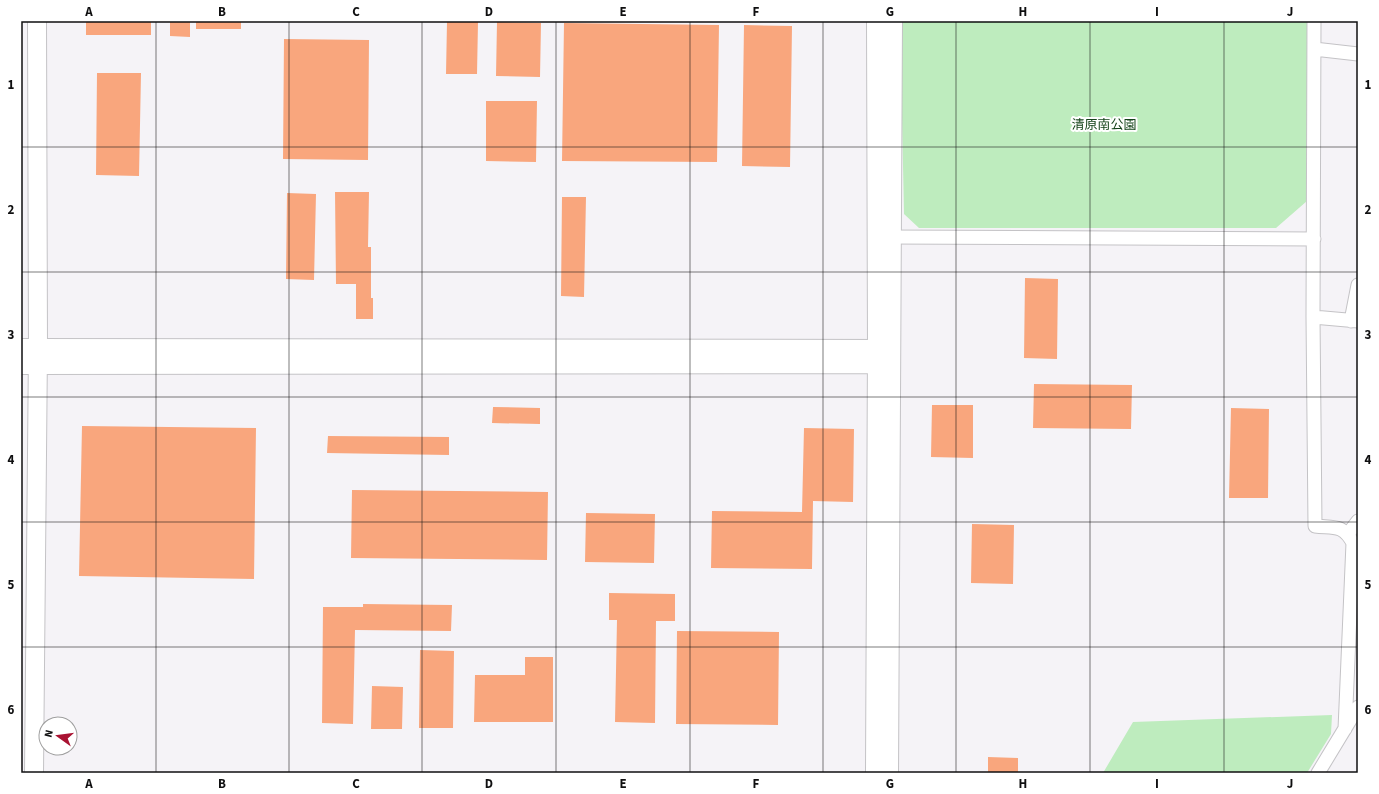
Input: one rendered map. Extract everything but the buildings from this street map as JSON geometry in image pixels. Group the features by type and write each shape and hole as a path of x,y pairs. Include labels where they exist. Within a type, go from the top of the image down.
{"street":[{"path":"34,773 29,357 37,21"},
{"path":"876,21 884,237 889,773"},
{"path":"884,237 893,21"},
{"path":"1314,21 1313,317 1315,526 1340,528 1348,534 1353,543 1344,729"},
{"path":"1314,49 1358,54"},
{"path":"884,237 1314,239"},
{"path":"1313,317 1355,321 1358,284"},
{"path":"29,357 884,356"},
{"path":"875,773 884,356"},
{"path":"1348,534 1358,521"},
{"path":"1318,773 1358,707"}],"green space":[{"name":"清原南公園","path":"900,21 1307,21 1307,201 1276,228 919,228 904,214"},
{"path":"1332,715 1331,734 1307,773 1103,773 1133,722"}]}
